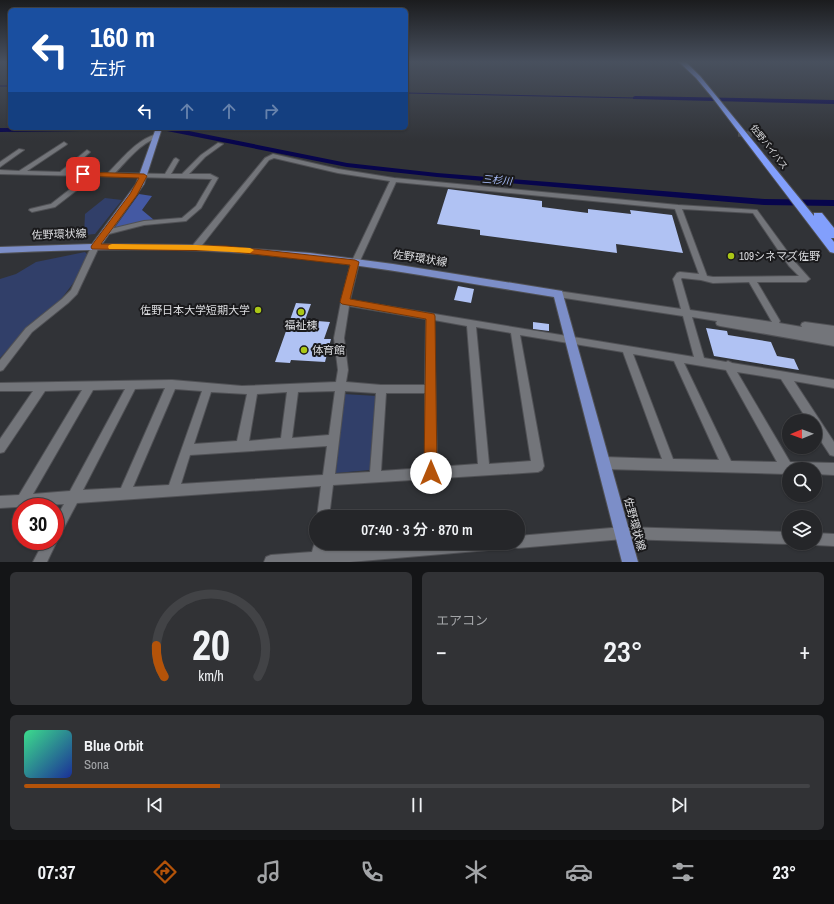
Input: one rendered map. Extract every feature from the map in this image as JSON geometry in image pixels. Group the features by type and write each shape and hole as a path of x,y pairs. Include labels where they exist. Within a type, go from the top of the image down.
{"highway":[{"name":"佐野バイパス","path":"709,88 799,190 834,235"},
{"name":"佐野バイパス","path":"711,88 834,249"}],"main road":[{"path":"95,247 104,233 134,195 144,176 158,131"},
{"name":"佐野環状線","path":"0,250 95,247 196,247 254,251 355,262 558,294 630,562"}],"street":[{"path":"110,175 143,142 158,131"},
{"path":"21,172 64,144"},
{"path":"184,176 203,156 220,144"},
{"path":"0,165 21,150"},
{"path":"61,174 87,152"},
{"path":"196,247 267,159 273,156 338,171 394,180 678,207 755,211 792,264 806,279 713,280 684,275 678,276 686,312 700,361"},
{"path":"167,176 176,160"},
{"path":"0,172 144,176 210,176 215,178 199,207 189,217 178,221 144,223 104,233"},
{"path":"32,210 53,206 94,174"},
{"path":"324,510 343,370 339,334 345,302 355,262 394,180"},
{"path":"678,207 703,274 701,277"},
{"path":"0,367 29,330 74,292 95,247"},
{"path":"751,280 776,321"},
{"path":"558,294 834,335"},
{"path":"345,302 471,324 728,365 834,384"},
{"path":"686,312 776,321 834,329"},
{"path":"686,312 701,319 834,342"},
{"path":"430,316 431,473"},
{"path":"471,324 484,469"},
{"path":"64,499 538,466 515,331"},
{"path":"626,349 670,465"},
{"path":"676,357 728,467"},
{"path":"728,365 783,462"},
{"path":"784,375 809,414"},
{"path":"0,386 172,384 253,389 341,386 381,389 430,389"},
{"path":"124,494 172,384"},
{"path":"64,516 132,385"},
{"path":"0,448 42,386"},
{"path":"24,498 90,386"},
{"path":"173,490 208,387"},
{"path":"286,443 293,388"},
{"path":"242,446 253,389"},
{"path":"375,476 381,389"},
{"path":"822,434 834,451"},
{"path":"186,450 334,440"},
{"path":"604,463 782,468"},
{"path":"822,468 834,468"},
{"path":"0,502 12,501"},
{"path":"525,541 623,533 782,538"},
{"path":"822,539 834,540"},
{"path":"40,562 46,550"},
{"path":"318,560 319,550"},
{"path":"271,562 318,560 425,550"}],"shaded area":[{"path":"139,194 152,196 142,210 154,220 113,230"},
{"path":"105,198 122,200 95,234 84,235 85,214"},
{"path":"85,252 88,255 74,282 59,302 33,322 0,358 0,279 16,274 36,262"},
{"path":"343,394 377,396 370,470 336,473"}],"building":[{"path":"448,189 542,201 542,207 588,213 588,209 631,214 630,210 672,215 683,253 616,244 617,253 480,235 480,230 437,224"},
{"path":"458,286 474,289 471,303 454,300"},
{"path":"296,303 311,304 305,320 330,322 324,339 331,339 325,362 291,360 290,363 275,362"},
{"path":"533,322 549,324 549,331 533,329"},
{"path":"706,328 727,331 728,335 771,342 777,356 794,359 799,370 714,356"}],"waterway":[{"path":"408,93 635,98"},
{"path":"635,98 834,102"},
{"name":"三杉川","path":"0,130 8,130"},
{"name":"三杉川","path":"173,130 347,165 437,175 764,202 834,203"}],"tunnel":[{"path":"738,134 760,134"}],"slow traffic":[{"path":"112,247 196,247 250,250"}],"place":[{"name":"109シネマズ佐野","path":"731,256"},
{"name":"佐野日本大学短期大学","path":"258,310"},
{"name":"福祉棟","path":"301,312"},
{"name":"体育館","path":"304,350"}],"route":[{"path":"83,174 144,176 134,195 104,233 95,247 196,247 272,252 355,262 345,302 430,316 431,473"}]}
